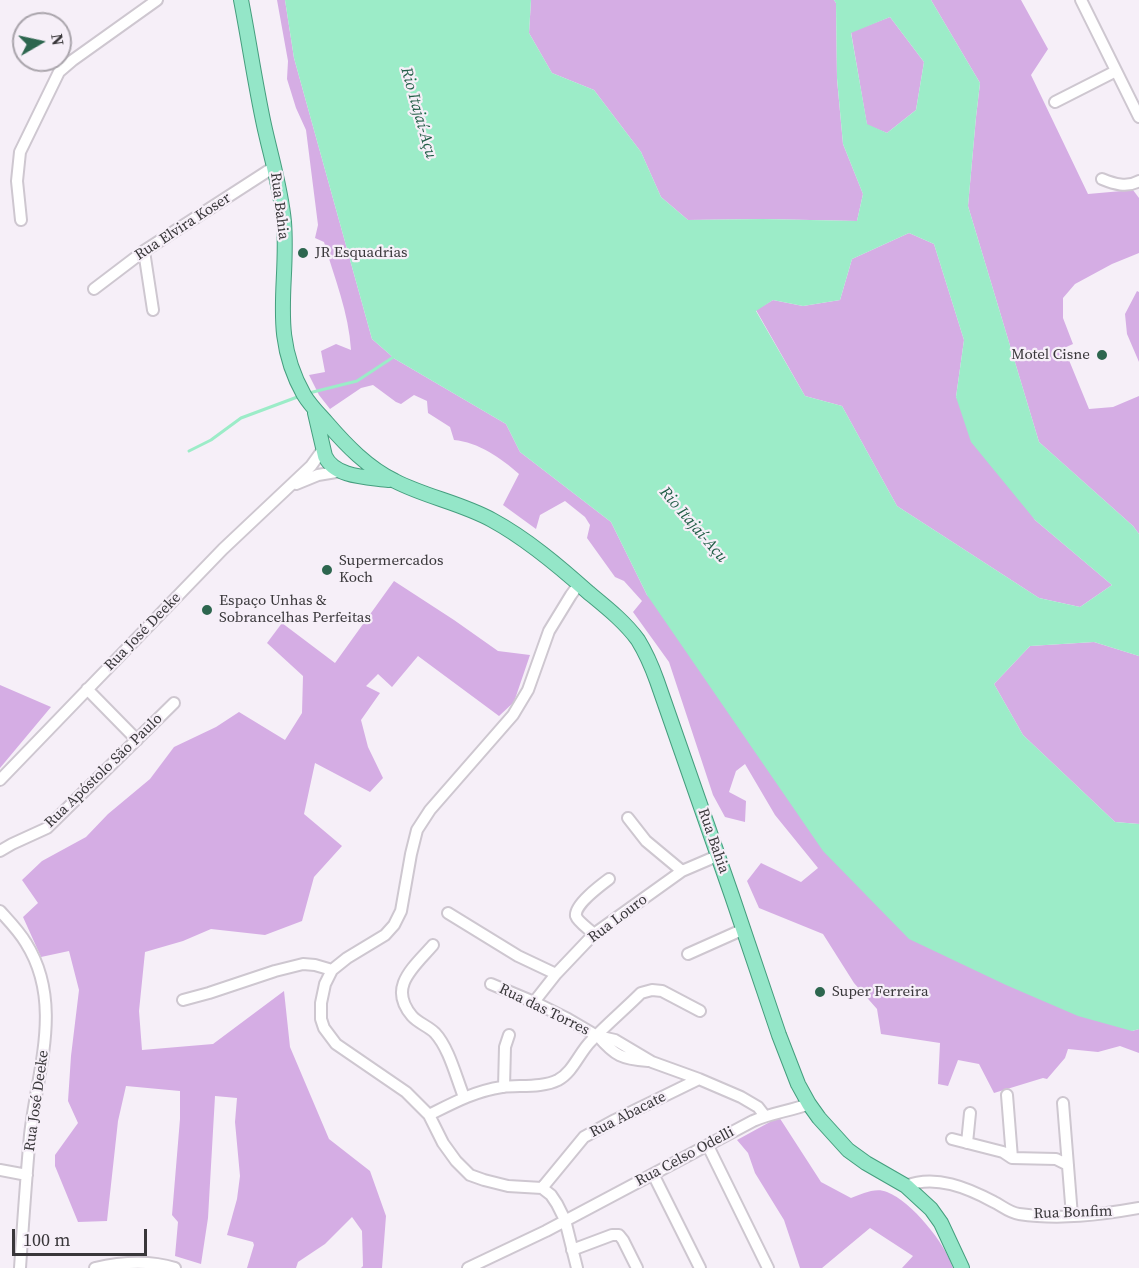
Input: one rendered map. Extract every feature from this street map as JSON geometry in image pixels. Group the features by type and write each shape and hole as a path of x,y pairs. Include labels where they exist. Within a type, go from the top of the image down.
{"main road":[{"name":"Rua Bahia","path":"241,0 284,223 282,324 289,358 298,382 310,402 357,455 394,481"},
{"name":"Rua Bahia","path":"310,402 328,462 333,467 360,476 394,481 491,519 523,539 579,584 620,619 638,640 657,681 788,1059 808,1104 848,1150 906,1186 931,1209 941,1223 962,1268"},
{"path":"324,448 330,441 340,437"},
{"path":"342,471 355,462 357,455"}],"street":[{"path":"21,220 17,182 20,152 59,72 157,0"},
{"path":"1081,0 1139,117"},
{"path":"1055,102 1116,70"},
{"name":"Rua Elvira Koser","path":"94,289 144,251 274,167"},
{"path":"1102,179 1115,184 1138,184"},
{"path":"144,251 153,310"},
{"name":"Rua José Deeke","path":"0,780 215,558 311,466 324,448"},
{"name":"Rua José Deeke","path":"290,487 318,475 342,471"},
{"path":"576,1268 565,1220 551,1195 542,1188 508,1186 471,1175 456,1161 443,1143 429,1115 406,1092 336,1044 324,1028 321,1019 321,1003 325,984 332,970 385,935 394,925 401,911 417,830 430,810 513,715 528,690 549,632 579,584"},
{"path":"87,689 137,740"},
{"name":"Rua Apóstolo São Paulo","path":"0,851 47,828 174,703"},
{"path":"628,818 646,841 682,871"},
{"name":"Rua Louro","path":"534,1002 555,974 594,934 682,871 717,856"},
{"path":"594,934 577,918 576,913 592,893 609,879"},
{"name":"Rua José Deeke","path":"0,911 26,942 35,959 41,979 45,1008 46,1042 33,1120 20,1268"},
{"path":"448,913 518,956 555,974"},
{"path":"688,954 744,929"},
{"path":"433,945 406,976 401,990 402,1000 413,1017 434,1032 444,1045 464,1097"},
{"path":"183,1000 303,964 332,970"},
{"name":"Rua das Torres","path":"491,984 534,1002 597,1036 615,1040 652,1062 741,1097 758,1107 765,1116"},
{"path":"429,1115 464,1097 484,1090 542,1084 558,1080 568,1072 590,1042 641,993 652,990 662,991 700,1011"},
{"path":"504,1087 505,1047 509,1035"},
{"name":"Rua Abacate","path":"542,1188 584,1137 615,1119 699,1079"},
{"path":"1007,1095 1012,1158"},
{"path":"1063,1103 1072,1216"},
{"name":"Rua Celso Odelli","path":"469,1268 765,1116 808,1104"},
{"path":"967,1143 970,1113"},
{"path":"952,1139 1003,1152 1012,1158 1056,1160 1068,1165"},
{"path":"708,1146 768,1268"},
{"path":"0,1170 27,1175"},
{"path":"653,1174 700,1268"},
{"name":"Rua Bonfim","path":"906,1186 929,1181 950,1183 982,1196 1016,1214 1052,1217 1139,1208"},
{"path":"572,1250 612,1235 619,1235 637,1268"},
{"path":"95,1268 118,1263 139,1263 175,1268"}],"shaded area":[{"path":"277,0 285,0 294,58 372,339 395,359 506,424 520,452 611,522 647,595 1132,1031 1139,1029 1139,1053 1120,1046 1098,1052 1068,1049 1065,1058 1047,1079 1043,1078 994,1093 979,1064 958,1060 948,1086 938,1084 940,1043 881,1034 877,1009 854,983 823,934 759,908 747,881 761,863 801,882 818,868 775,815 745,764 736,771 729,792 746,801 745,822 725,817 713,795 669,662 633,612 642,601 624,581 615,577 587,538 590,525 585,517 565,501 540,515 536,529 503,505 519,474 489,452 472,444 454,440 450,427 428,413 427,401 414,395 401,404 373,385 361,388 330,409 319,395 309,375 325,372 321,351 336,344 351,350 350,336 324,242 315,238 318,225 306,130 287,79 288,61"},
{"path":"531,0 834,0 836,3 837,79 843,144 863,194 857,221 688,220 661,197 641,152 594,90 552,73 529,33"},
{"path":"931,0 1021,0 1048,49 1031,75 1088,194 1133,190 1139,198 1139,253 1112,264 1075,284 1063,298 1063,318 1073,344 1064,348 1089,409 1113,407 1139,396 1139,534 1133,526 1039,442 968,206 980,83"},
{"path":"890,17 924,62 916,110 887,133 867,125 851,32"},
{"path":"909,233 934,244 964,340 956,397 1035,520 1112,585 1080,607 1039,598 897,506 842,406 805,396 756,310 773,300 803,306 840,300 852,259"},
{"path":"1137,291 1139,292 1139,362 1127,334 1125,314"},
{"path":"394,581 498,651 530,655 514,702 499,716 418,656 392,687 378,674 366,686 380,693 361,720 368,747 383,778 370,792 315,763 304,814 342,846 314,877 302,921 265,935 211,929 183,941 145,952 139,1011 142,1050 213,1044 284,991 290,1047 329,1139 370,1171 386,1216 382,1268 361,1268 363,1266 362,1231 352,1217 325,1244 298,1262 296,1268 247,1268 253,1242 227,1235 237,1199 240,1176 235,1122 237,1098 215,1096 208,1218 201,1264 175,1256 178,1222 172,1215 180,1119 180,1091 126,1086 118,1121 107,1221 78,1222 55,1166 55,1155 78,1123 68,1101 79,990 69,951 41,957 23,917 38,903 22,880 42,861 86,837 108,814 150,779 174,747 216,727 239,712 285,740 302,713 303,676 267,643 282,623 335,663"},
{"path":"1094,642 1139,656 1139,824 1115,822 1023,735 994,684 1030,646"},
{"path":"0,685 51,707 0,768"},
{"path":"779,1117 821,1182 851,1198 878,1190 897,1197 926,1224 943,1247 953,1268 902,1268 913,1256 870,1228 822,1268 800,1268 784,1220 755,1173 748,1153 737,1140"}],"water":[{"name":"Rio Itajaí-Açu","path":"285,0 531,0 529,33 552,73 594,90 641,152 661,197 688,220 857,221 863,194 843,144 837,78 836,3 834,0 931,0 980,83 968,206 1039,442 1133,526 1139,534 1139,656 1094,642 1030,646 994,684 1023,735 1115,822 1139,824 1139,1029 1132,1031 1078,1016 909,939 823,851 647,595 611,522 520,452 506,424 395,359 372,339 294,58","holes":["890,17 924,62 916,110 887,133 867,124 851,33","909,233 934,244 964,340 956,397 971,442 1035,520 1112,585 1080,607 1039,598 897,506 842,406 805,396 756,311 773,300 803,306 840,300 852,259"]}],"waterway":[{"path":"309,393 357,381 395,356"},
{"path":"189,451 211,440 241,418 300,396"}],"place":[{"name":"JR Esquadrias","path":"303,253"},
{"name":"Motel Cisne","path":"1102,355"},
{"name":"Supermercados Koch","path":"327,570"},
{"name":"Espaço Unhas & Sobrancelhas Perfeitas","path":"207,610"},
{"name":"Super Ferreira","path":"820,992"}]}
